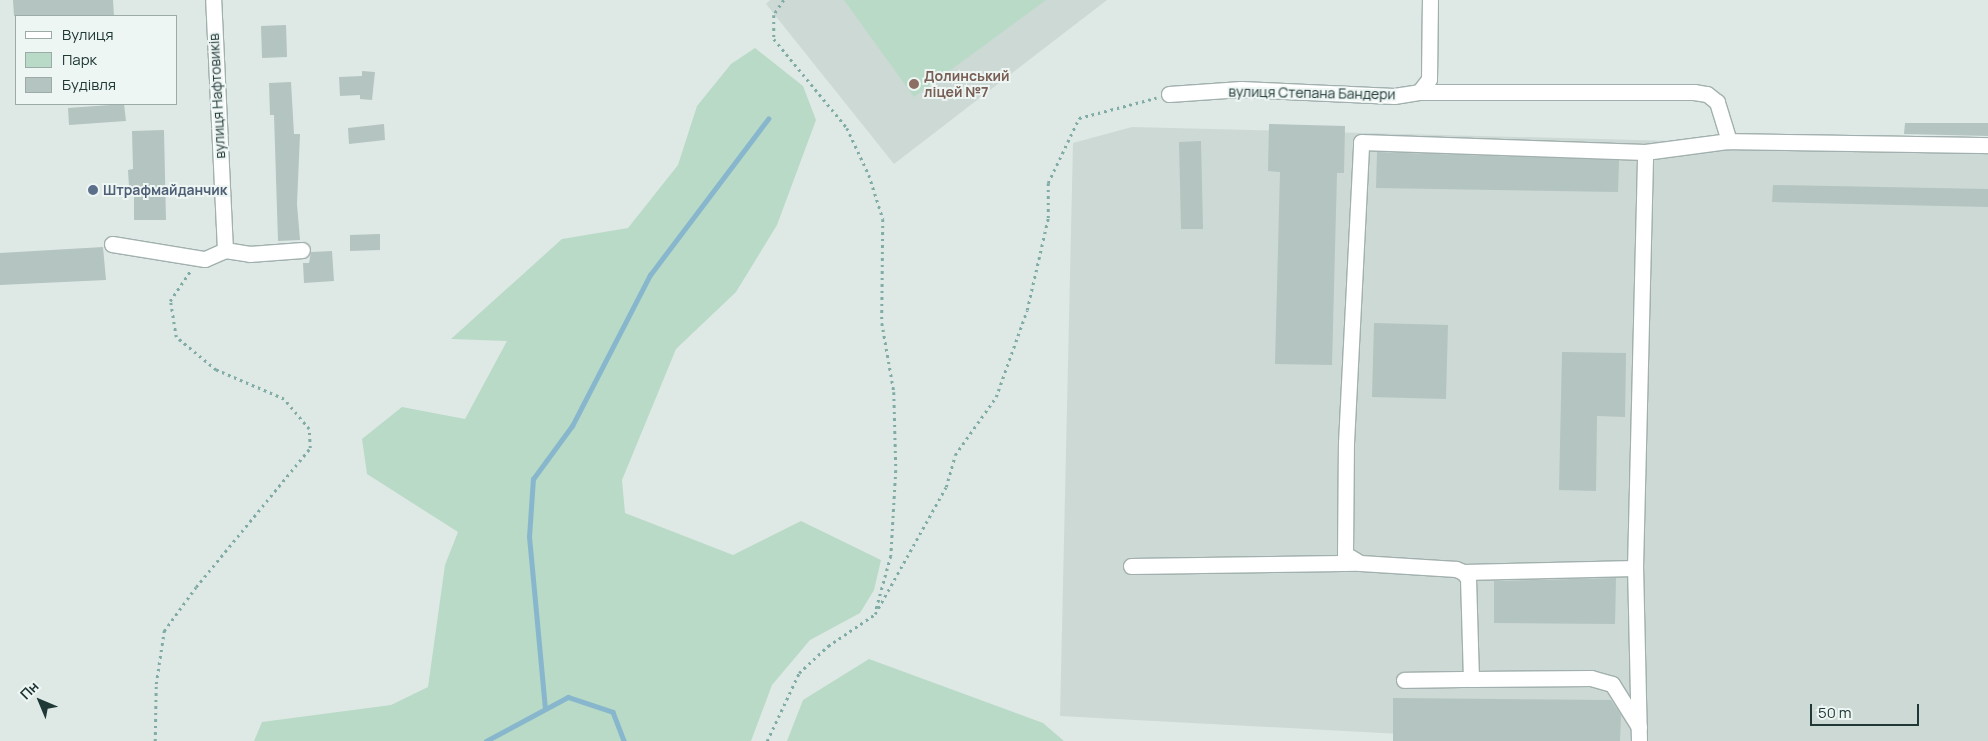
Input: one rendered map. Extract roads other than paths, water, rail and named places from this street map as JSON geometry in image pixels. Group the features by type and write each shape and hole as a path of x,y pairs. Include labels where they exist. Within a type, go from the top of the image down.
{"street":[{"name":"вулиця Нафтовиків","path":"213,0 225,250"},
{"path":"1419,92 1429,79 1430,0"},
{"name":"вулиця Степана Бандери","path":"1169,94 1241,89 1394,96 1419,92 1707,94 1717,102 1729,141"},
{"path":"1360,564 1345,554 1346,443 1361,142 1645,152 1729,141 1988,145"},
{"path":"1639,734 1635,568 1645,152"},
{"path":"112,244 205,258 225,250 250,254 302,250"},
{"path":"1131,566 1360,564 1456,569 1463,572 1635,568"},
{"path":"1463,572 1468,578 1471,679"},
{"path":"1404,680 1591,678 1612,684 1639,734"}],"waterway":[{"path":"545,709 529,537 533,479 572,426 650,275 768,119"},
{"path":"486,741 568,697 613,712 624,741"}],"place":[{"name":"Долинський ліцей №7","path":"914,84"},
{"name":"Штрафмайданчик","path":"93,190"}]}
